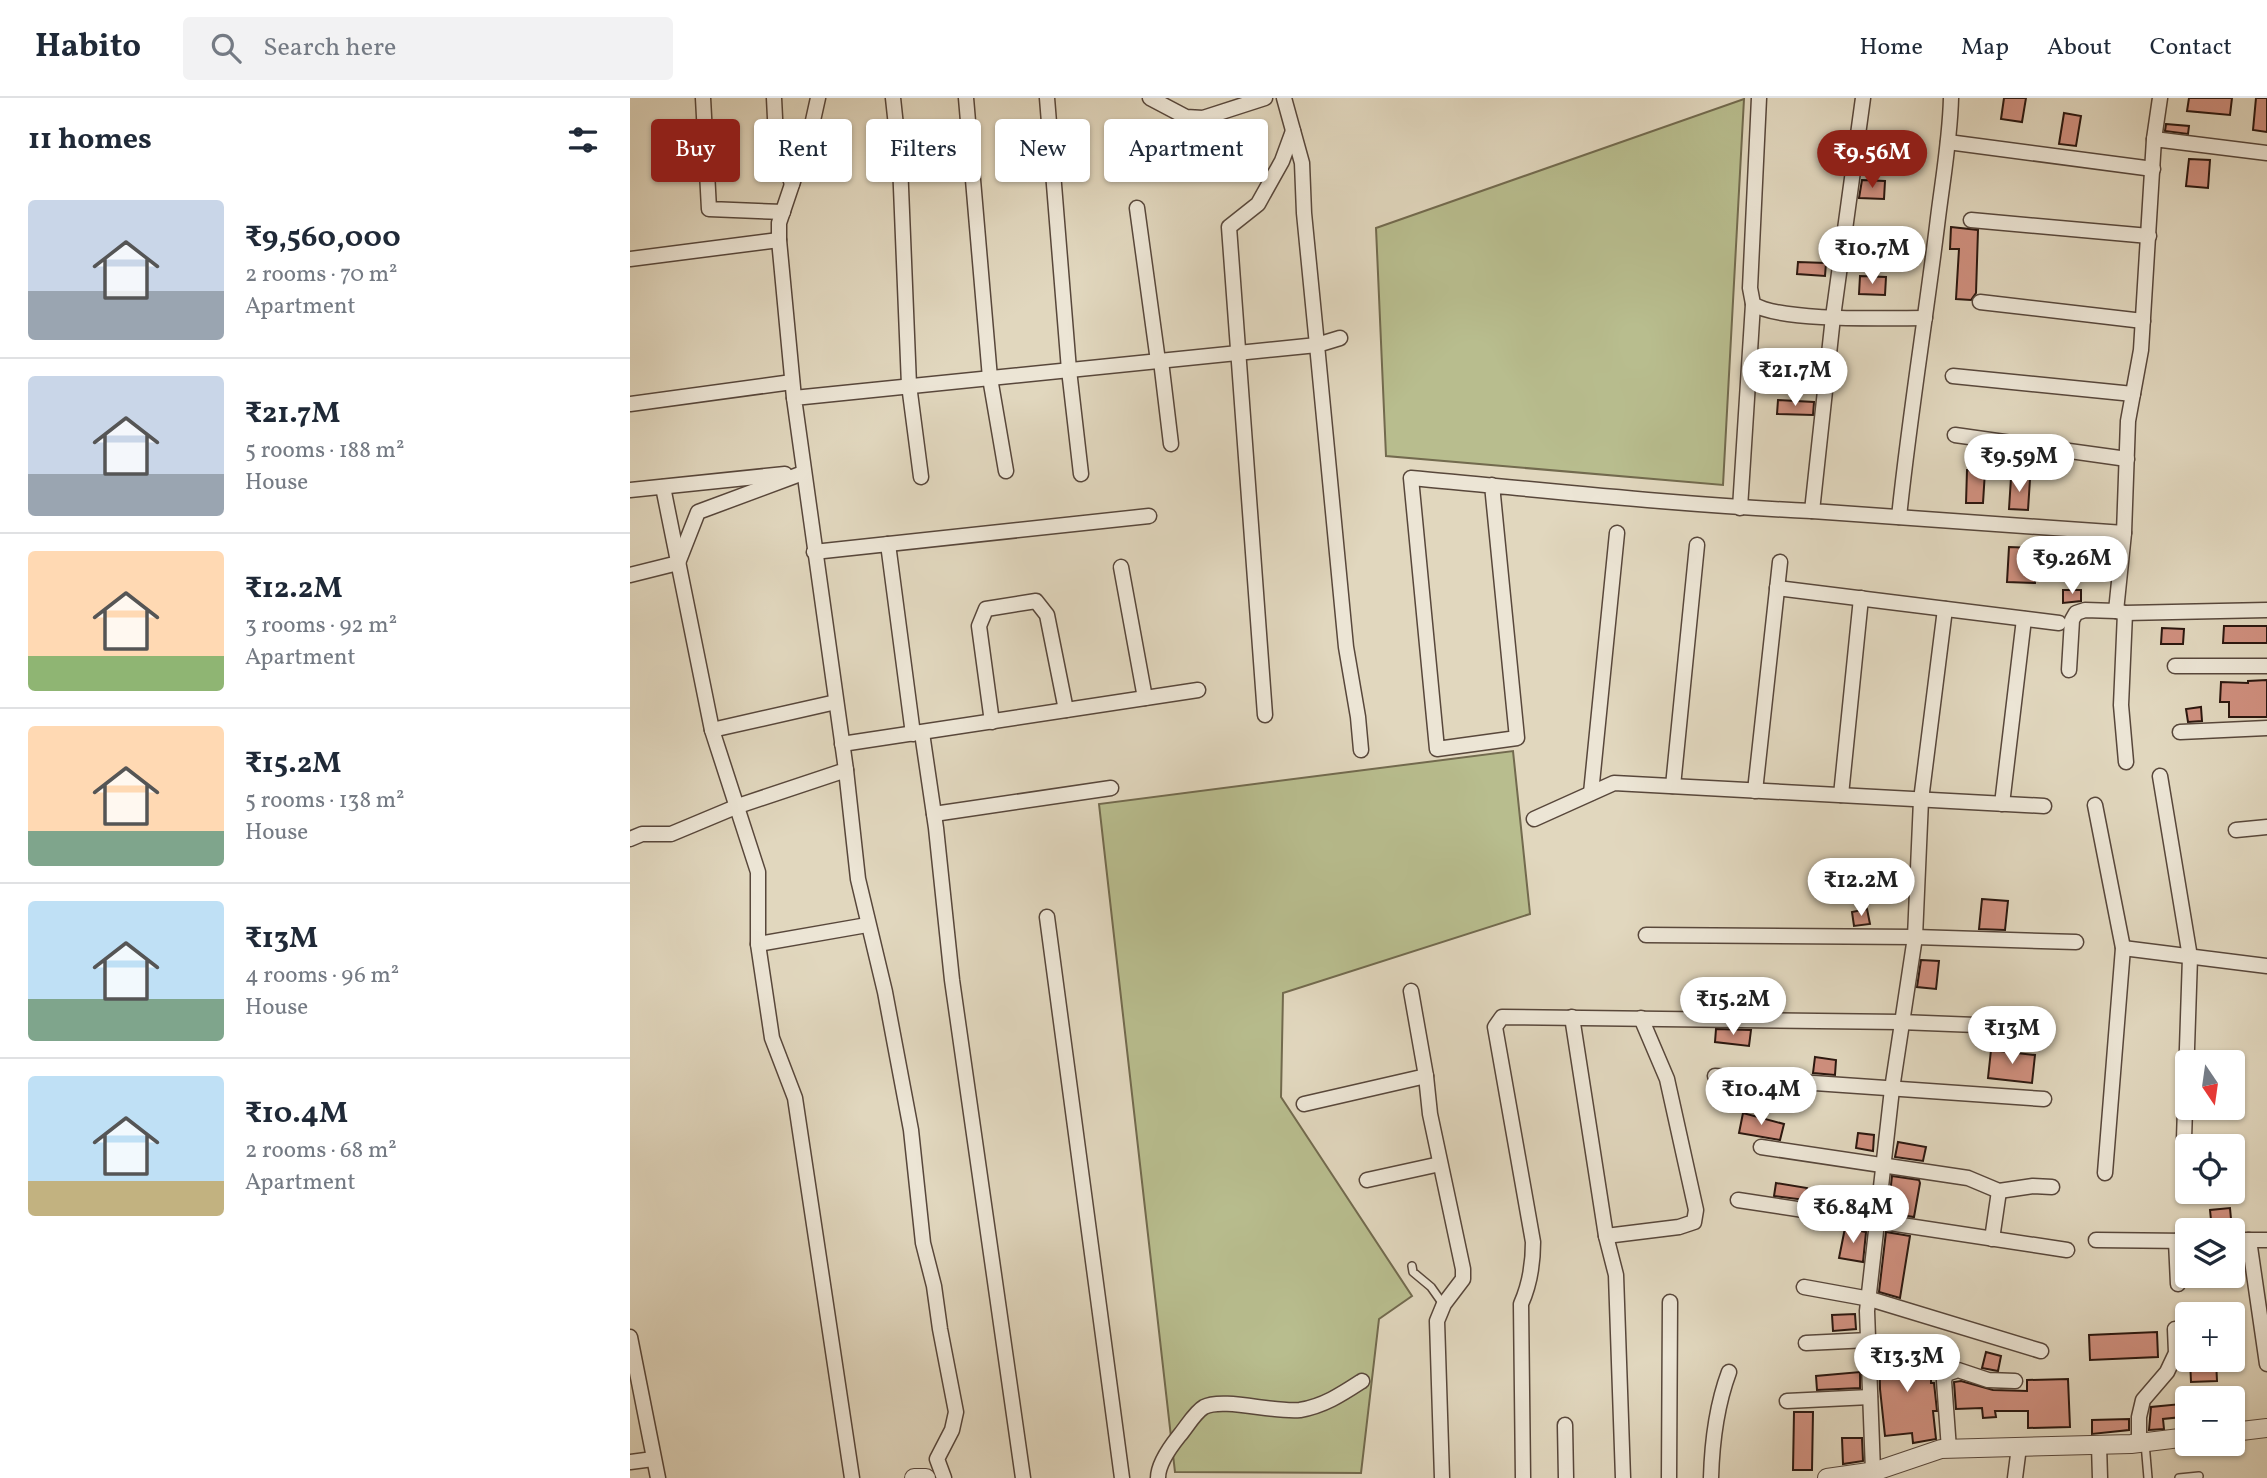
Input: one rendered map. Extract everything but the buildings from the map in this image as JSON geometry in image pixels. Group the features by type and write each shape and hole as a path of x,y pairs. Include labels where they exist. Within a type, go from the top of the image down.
{"street":[{"path":"703,98 709,209 783,212"},
{"path":"774,98 776,138 792,184"},
{"path":"818,98 812,125 779,223 779,240 803,473 846,770 856,867 867,925 885,992 911,1130 923,1243 934,1286 956,1412 951,1430 937,1458 944,1478"},
{"path":"893,98 900,163 909,385 921,477"},
{"path":"966,98 990,378 1006,471"},
{"path":"1047,98 1069,370 1081,474"},
{"path":"1150,98 1186,117 1203,118 1265,98"},
{"path":"1284,98 1301,163 1346,647 1361,750"},
{"path":"1740,508 1753,304 1750,288 1759,98"},
{"path":"1812,511 1833,317 1863,98"},
{"path":"1899,517 1907,433 1948,142 1951,98"},
{"path":"2126,762 2121,612 2128,421 2141,350 2154,139 2160,98"},
{"path":"1265,715 1228,227 1258,204 1282,161 1293,131"},
{"path":"2154,139 2267,153"},
{"path":"1948,142 2152,169"},
{"path":"1137,208 1171,444"},
{"path":"1971,220 2148,236"},
{"path":"630,259 779,240"},
{"path":"1980,302 2143,321"},
{"path":"1753,304 1764,311 1833,317 1925,318"},
{"path":"794,398 1317,345 1340,338"},
{"path":"1952,376 2133,394"},
{"path":"630,404 792,382"},
{"path":"1955,435 2127,459"},
{"path":"630,490 803,473"},
{"path":"678,563 698,512 803,473"},
{"path":"1492,485 1517,738 1437,749 1411,478 1492,485 1740,508 2124,533"},
{"path":"663,486 712,730 758,872 758,944 772,1038 795,1098 852,1478"},
{"path":"814,552 1149,516"},
{"path":"1591,793 1617,533"},
{"path":"888,544 918,733 934,814 952,980 1023,1478"},
{"path":"1673,786 1697,545"},
{"path":"1755,790 1780,562"},
{"path":"630,575 678,563"},
{"path":"1121,567 1145,698"},
{"path":"1777,588 2059,623"},
{"path":"1841,795 1861,598"},
{"path":"992,722 979,626 986,609 1021,603 1036,601 1047,615 1066,710"},
{"path":"1885,1472 1870,1397 1867,1311 1900,1022 1915,937 1921,800 1945,609"},
{"path":"2069,670 2072,620 2076,614 2085,611 2267,610"},
{"path":"2002,804 2024,619"},
{"path":"2175,666 2267,666"},
{"path":"842,744 1198,690"},
{"path":"712,730 836,702"},
{"path":"2180,732 2267,728"},
{"path":"630,839 642,834 671,834 738,806 846,770"},
{"path":"2160,776 2190,957 2183,1134"},
{"path":"1534,819 1614,783 2044,806"},
{"path":"934,814 1111,788"},
{"path":"2095,805 2123,948 2105,1173"},
{"path":"2236,830 2267,827"},
{"path":"1047,917 1122,1478"},
{"path":"758,944 867,925"},
{"path":"1646,934 2076,942"},
{"path":"2123,948 2267,966"},
{"path":"1411,991 1430,1115 1463,1269 1463,1279 1444,1304 1437,1321 1442,1478"},
{"path":"1523,1478 1521,1304 1529,1281 1533,1242 1495,1027 1502,1017 1900,1022 2027,1027"},
{"path":"1572,1017 1606,1236 1616,1275 1623,1478"},
{"path":"1606,1236 1679,1227 1694,1222 1696,1210 1667,1079 1641,1018"},
{"path":"1304,1104 1426,1076"},
{"path":"1715,1076 2044,1099"},
{"path":"1761,1147 1968,1178 1999,1191 2033,1186 2052,1187"},
{"path":"1367,1180 1440,1164"},
{"path":"1992,1239 1999,1191"},
{"path":"1738,1200 2067,1250"},
{"path":"2096,1240 2175,1241"},
{"path":"2245,1240 2267,1240"},
{"path":"2249,1240 2267,1364"},
{"path":"1804,1287 1870,1299 2041,1351"},
{"path":"1669,1478 1670,1303"},
{"path":"630,1337 658,1478"},
{"path":"1806,1343 1868,1340"},
{"path":"2142,1443 2139,1418 2143,1399 2167,1372 2175,1355"},
{"path":"1950,1449 1944,1381 1946,1374 1958,1370 1988,1380 2015,1381"},
{"path":"1711,1478 1718,1402 1729,1372"},
{"path":"1157,1478 1174,1442 1202,1408 1218,1403 1298,1410 1331,1402 1362,1381"},
{"path":"1787,1401 1870,1397"},
{"path":"1565,1425 1566,1478"},
{"path":"2245,1431 2267,1428"},
{"path":"1827,1478 1885,1472 1941,1449 2099,1445 2175,1439"},
{"path":"2099,1445 2100,1478"},
{"path":"2015,1478 2020,1447"},
{"path":"630,1462 653,1459"},
{"path":"914,1478 926,1478"}],"lane":[{"path":"1412,1266 1413,1272 1431,1287 1444,1304"},
{"path":"2142,1443 2148,1478"},
{"path":"2179,1478 2199,1476"}],"green space":[{"path":"1744,99 1723,485 1386,456 1376,228"},
{"path":"1513,751 1530,914 1283,993 1281,1097 1412,1296 1379,1319 1361,1473 1175,1472 1099,804"}]}
